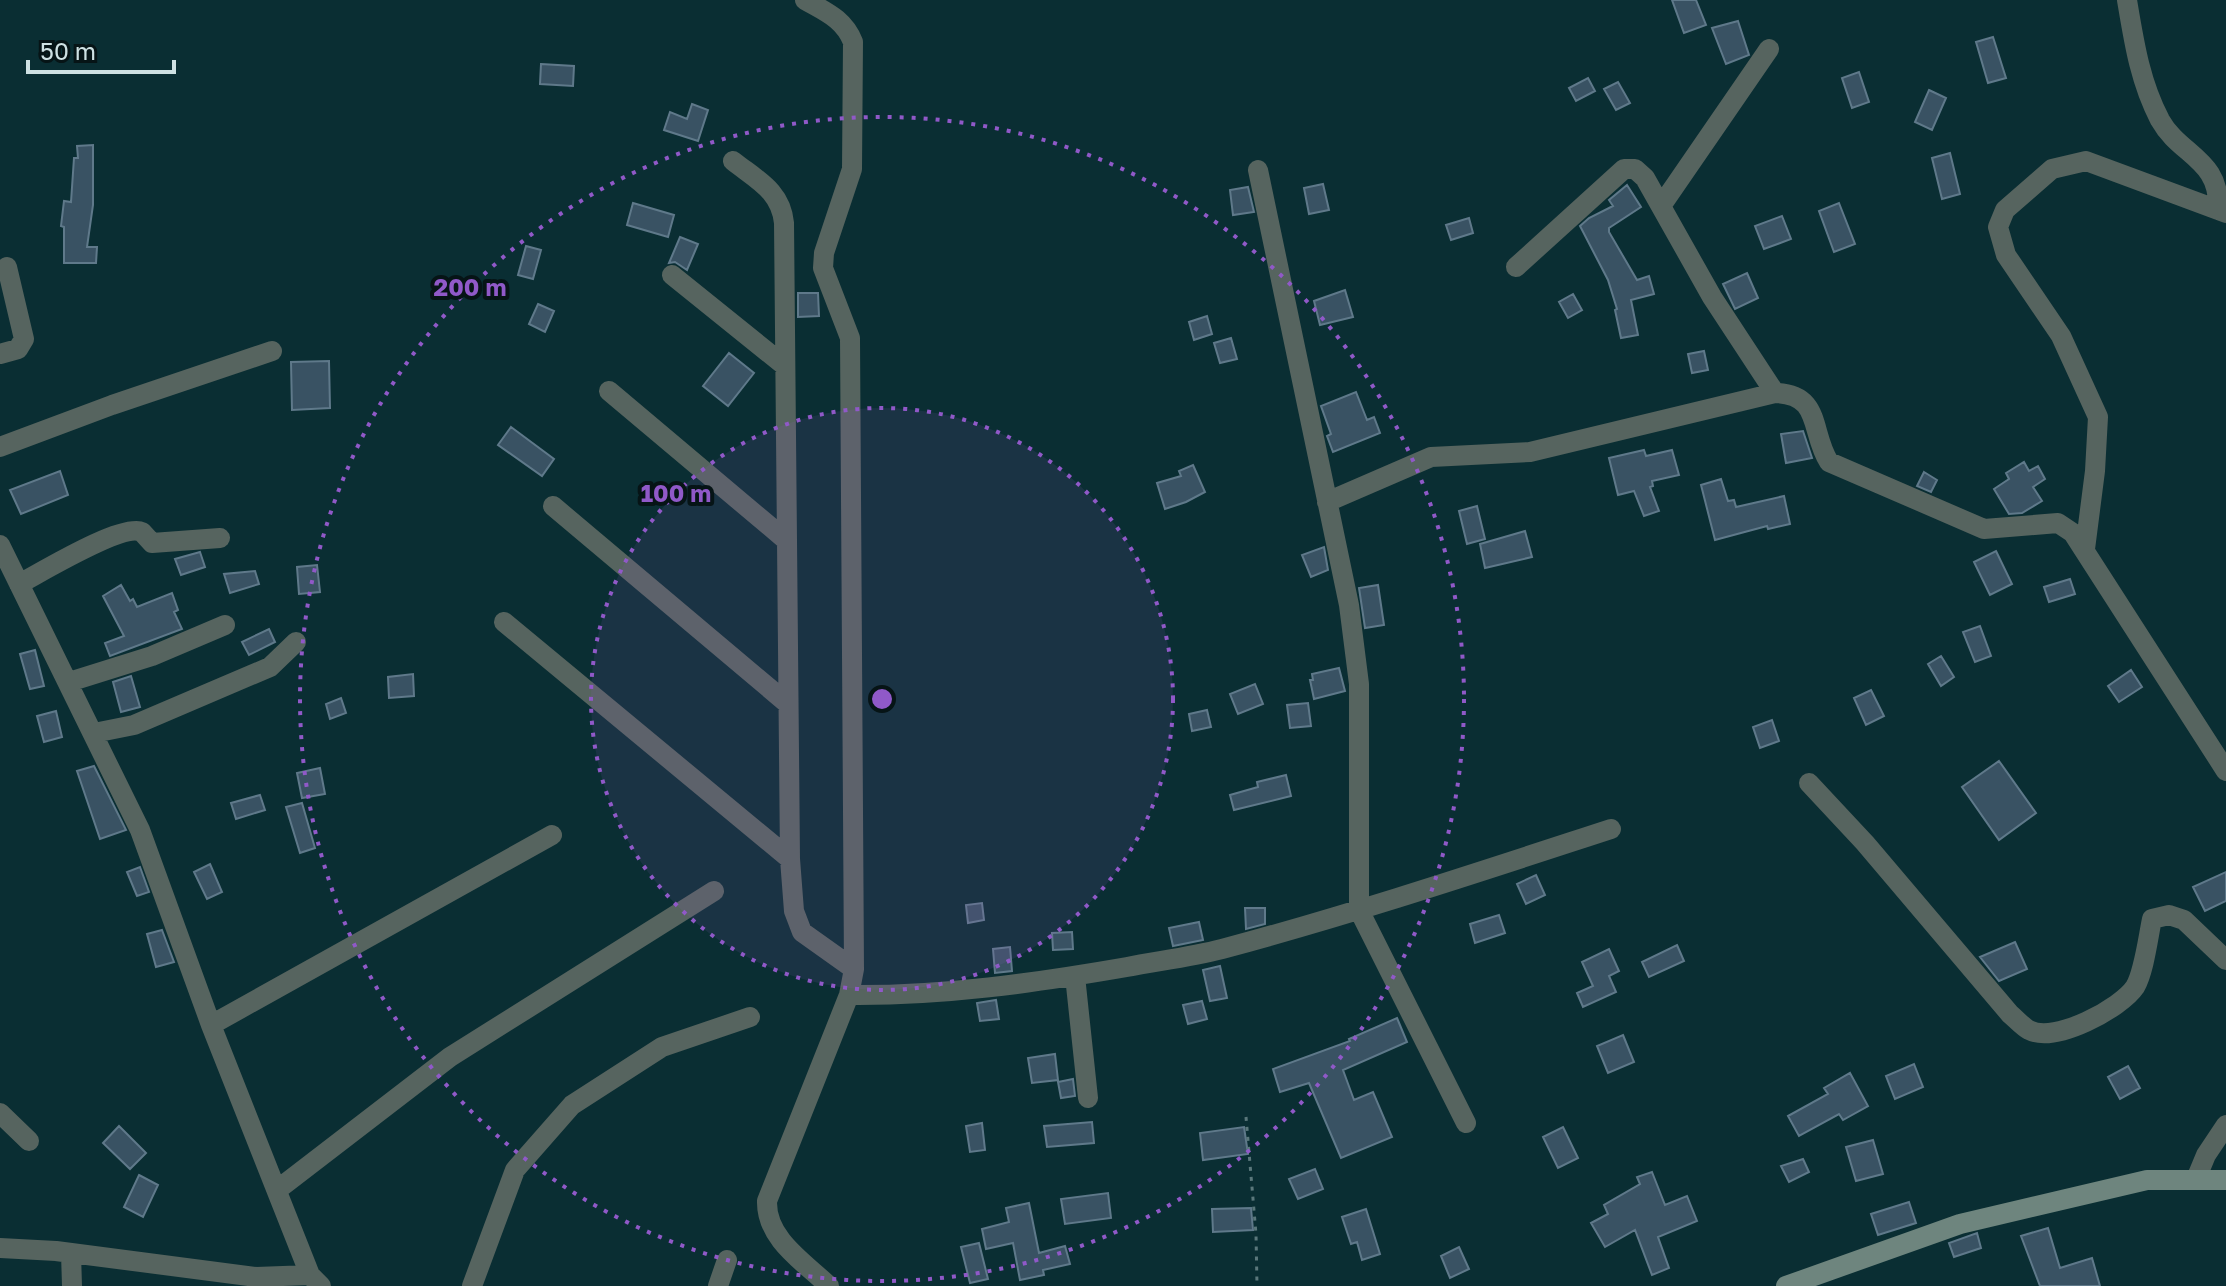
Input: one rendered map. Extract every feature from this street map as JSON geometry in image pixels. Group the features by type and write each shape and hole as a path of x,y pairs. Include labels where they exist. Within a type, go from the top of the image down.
{"main road":[{"path":"1786,1286 1960,1224 2147,1180 2222,1180"}],"street":[{"path":"805,0 839,20 848,28 853,42 852,169 824,253 823,268 850,338 854,969 849,995 767,1201 767,1215 774,1233 829,1286"},
{"path":"2085,549 2098,417 2061,336 2006,255 1998,227 2005,210 2052,169 2086,161 2222,212 2219,193 2211,174 2162,123 2145,85 2134,47 2127,0"},
{"path":"1661,206 1769,49"},
{"path":"733,161 776,196 782,208 790,859 794,911 802,932 854,969"},
{"path":"1516,267 1624,169 1635,169 1645,178 1712,297 1775,393"},
{"path":"1258,170 1349,605 1359,684 1359,910 1466,1123"},
{"path":"0,354 18,349 24,339 7,267"},
{"path":"672,275 785,366"},
{"path":"0,447 272,351"},
{"path":"609,391 786,540"},
{"path":"1327,502 1431,457 1530,452 1775,393 1793,393 1804,401 1829,462 1984,529 2058,523 2073,533 2226,771"},
{"path":"553,506 788,704"},
{"path":"19,584 128,530 142,532 152,543 220,538"},
{"path":"0,545 140,830 211,1025 315,1280 256,1277 71,1253 0,1248"},
{"path":"504,622 790,859"},
{"path":"69,682 152,656 225,625"},
{"path":"94,733 134,725 270,667 296,642"},
{"path":"1809,783 1865,843 2010,1014 2031,1032 2051,1034 2081,1025 2126,998 2137,984 2152,919 2169,915 2184,920 2226,960"},
{"path":"849,995 900,996 975,990 1219,950 1359,910 1611,829"},
{"path":"211,1025 552,835"},
{"path":"277,1190 450,1057 714,891"},
{"path":"1075,976 1088,1098"},
{"path":"472,1286 515,1170 572,1105 662,1047 750,1017"},
{"path":"0,1113 29,1141"},
{"path":"2196,1179 2224,1126"},
{"path":"71,1253 72,1286"},
{"path":"718,1286 727,1260"}],"path":[{"path":"1246,1117 1257,1286"}],"building":[{"path":"1672,0 1696,0 1706,25 1684,33"},
{"path":"1738,21 1749,55 1726,64 1712,28"},
{"path":"1993,37 2006,78 1988,83 1976,42"},
{"path":"541,64 574,66 573,86 540,84"},
{"path":"1859,72 1869,102 1852,108 1842,78"},
{"path":"1588,78 1595,91 1576,101 1569,88"},
{"path":"1618,82 1630,103 1616,110 1604,89"},
{"path":"1929,90 1946,98 1932,130 1915,122"},
{"path":"692,104 708,110 698,141 664,130 670,112 687,119"},
{"path":"93,145 93,205 87,247 97,247 96,263 64,263 64,227 61,226 64,201 71,202 74,158 78,158 77,146"},
{"path":"1950,153 1960,194 1942,199 1932,158"},
{"path":"1323,184 1329,210 1309,214 1304,188"},
{"path":"1627,185 1641,207 1609,228 1609,232 1637,280 1649,276 1654,294 1631,300 1638,335 1621,338 1617,309 1608,280 1580,226 1613,206 1609,200"},
{"path":"1248,187 1254,212 1233,215 1230,190"},
{"path":"633,203 674,215 668,237 627,225"},
{"path":"1839,203 1855,244 1834,252 1819,211"},
{"path":"1782,216 1791,239 1764,249 1755,226"},
{"path":"1469,218 1473,233 1451,240 1446,225"},
{"path":"680,237 698,244 687,270 675,262 669,263"},
{"path":"526,246 541,250 533,279 518,275"},
{"path":"1747,273 1758,298 1735,309 1723,284"},
{"path":"1345,290 1353,317 1320,325 1314,301"},
{"path":"798,293 818,293 819,316 798,317"},
{"path":"1573,294 1582,310 1568,318 1559,302"},
{"path":"538,304 554,311 545,332 529,324"},
{"path":"1207,316 1212,334 1194,340 1189,322"},
{"path":"1231,338 1237,359 1220,363 1214,343"},
{"path":"1704,351 1708,370 1692,373 1688,354"},
{"path":"729,353 754,373 728,406 703,386"},
{"path":"329,361 330,408 292,410 291,362"},
{"path":"1356,392 1367,420 1374,417 1380,433 1333,452 1327,436 1331,434 1321,406"},
{"path":"511,427 554,459 542,476 498,445"},
{"path":"1803,431 1812,458 1786,463 1781,434"},
{"path":"1644,450 1646,456 1672,450 1679,475 1652,481 1653,486 1650,487 1659,511 1644,516 1634,491 1618,495 1609,458"},
{"path":"2024,462 2029,471 2038,466 2045,479 2033,487 2042,501 2022,513 2009,514 1994,489 2009,479 2006,473"},
{"path":"1193,465 1205,492 1165,509 1157,483 1181,476 1179,471"},
{"path":"60,471 68,495 21,514 10,490"},
{"path":"1924,472 1937,480 1931,492 1917,486"},
{"path":"1721,479 1728,501 1734,500 1736,507 1784,496 1790,524 1768,529 1767,526 1715,540 1701,485"},
{"path":"1477,506 1485,539 1467,544 1459,511"},
{"path":"1525,531 1532,557 1485,568 1480,544"},
{"path":"1324,547 1328,570 1311,577 1302,555"},
{"path":"1996,551 2012,584 1990,595 1974,562"},
{"path":"200,552 205,567 181,575 175,559"},
{"path":"317,565 320,592 299,594 297,567"},
{"path":"255,571 259,584 230,593 224,574"},
{"path":"2070,579 2075,594 2049,602 2044,587"},
{"path":"121,585 137,607 172,593 178,610 174,612 182,629 110,656 105,643 124,636 103,596"},
{"path":"1378,585 1384,625 1365,628 1359,588"},
{"path":"1980,626 1991,656 1975,662 1963,632"},
{"path":"269,629 275,642 249,655 242,642"},
{"path":"35,650 44,686 30,689 20,654"},
{"path":"1941,656 1954,677 1941,686 1928,664"},
{"path":"1339,668 1345,691 1314,699 1310,680 1313,680 1312,674"},
{"path":"2131,670 2142,687 2119,702 2108,686"},
{"path":"413,674 414,696 389,698 388,677"},
{"path":"131,676 140,707 121,712 113,682"},
{"path":"1255,684 1263,704 1238,714 1230,694"},
{"path":"1871,690 1884,716 1866,725 1854,698"},
{"path":"341,698 346,713 330,719 326,704"},
{"path":"1308,703 1311,726 1290,728 1287,705"},
{"path":"1207,710 1211,727 1192,731 1189,714"},
{"path":"56,711 62,737 44,742 37,716"},
{"path":"1772,720 1779,741 1760,748 1753,727"},
{"path":"1999,761 2036,813 1999,840 1962,787"},
{"path":"94,766 126,830 100,839 77,771"},
{"path":"320,768 325,794 302,798 297,773"},
{"path":"1286,775 1291,796 1234,810 1230,795 1258,787 1257,782"},
{"path":"260,795 265,810 236,819 231,803"},
{"path":"302,803 315,848 300,853 286,807"},
{"path":"210,864 222,892 207,899 194,872"},
{"path":"140,867 149,892 137,896 127,872"},
{"path":"2226,872 2226,901 2205,911 2193,887"},
{"path":"1536,875 1545,895 1526,904 1517,884"},
{"path":"982,903 984,920 968,923 966,905"},
{"path":"1245,908 1265,908 1265,924 1246,929"},
{"path":"1499,915 1505,933 1475,943 1470,924"},
{"path":"1199,922 1203,940 1173,946 1169,928"},
{"path":"162,930 174,962 156,967 147,934"},
{"path":"1072,932 1073,949 1053,950 1052,933"},
{"path":"2015,942 2027,969 1999,981 1980,957"},
{"path":"1677,945 1684,961 1649,977 1642,962"},
{"path":"1010,947 1012,971 995,973 993,949"},
{"path":"1609,949 1619,971 1609,976 1616,992 1583,1007 1577,993 1593,986 1582,962"},
{"path":"1220,966 1227,998 1210,1001 1203,970"},
{"path":"996,1000 999,1019 980,1021 977,1003"},
{"path":"1202,1001 1207,1019 1188,1024 1183,1005"},
{"path":"1397,1018 1407,1042 1343,1070 1354,1100 1373,1092 1392,1137 1341,1158 1309,1083 1280,1092 1273,1069 1350,1041"},
{"path":"1623,1035 1634,1062 1608,1073 1597,1046"},
{"path":"1055,1054 1058,1080 1032,1083 1028,1058"},
{"path":"1914,1064 1923,1087 1895,1099 1886,1076"},
{"path":"2128,1066 2140,1088 2120,1099 2108,1077"},
{"path":"1850,1073 1868,1106 1843,1120 1839,1114 1799,1136 1788,1116 1828,1094 1824,1088"},
{"path":"1073,1079 1075,1096 1061,1098 1058,1082"},
{"path":"1092,1122 1094,1143 1047,1147 1044,1126"},
{"path":"982,1123 985,1150 970,1152 966,1126"},
{"path":"119,1126 146,1153 130,1169 103,1143"},
{"path":"1244,1127 1248,1154 1203,1160 1200,1133"},
{"path":"1563,1127 1578,1158 1558,1168 1543,1137"},
{"path":"1873,1140 1883,1174 1856,1181 1846,1147"},
{"path":"1803,1159 1809,1172 1789,1182 1781,1166"},
{"path":"1315,1169 1323,1189 1298,1199 1289,1179"},
{"path":"1652,1172 1665,1205 1687,1196 1697,1221 1658,1237 1669,1268 1652,1275 1635,1230 1605,1247 1591,1223 1608,1214 1604,1205 1640,1184 1637,1177"},
{"path":"139,1175 158,1185 143,1217 124,1207"},
{"path":"1108,1193 1111,1218 1065,1224 1061,1199"},
{"path":"1909,1202 1916,1223 1878,1235 1871,1214"},
{"path":"1029,1203 1039,1253 1065,1246 1070,1264 1043,1270 1044,1275 1020,1280 1013,1243 986,1249 982,1229 1009,1222 1006,1208"},
{"path":"1251,1208 1253,1230 1213,1232 1212,1209"},
{"path":"1366,1209 1380,1254 1362,1260 1357,1242 1351,1244 1342,1217"},
{"path":"2048,1228 2060,1268 2092,1258 2100,1286 2040,1286 2021,1236"},
{"path":"1977,1233 1981,1248 1954,1257 1949,1243"},
{"path":"979,1243 988,1279 970,1283 961,1247"},
{"path":"1459,1247 1469,1269 1450,1278 1441,1256"}]}
